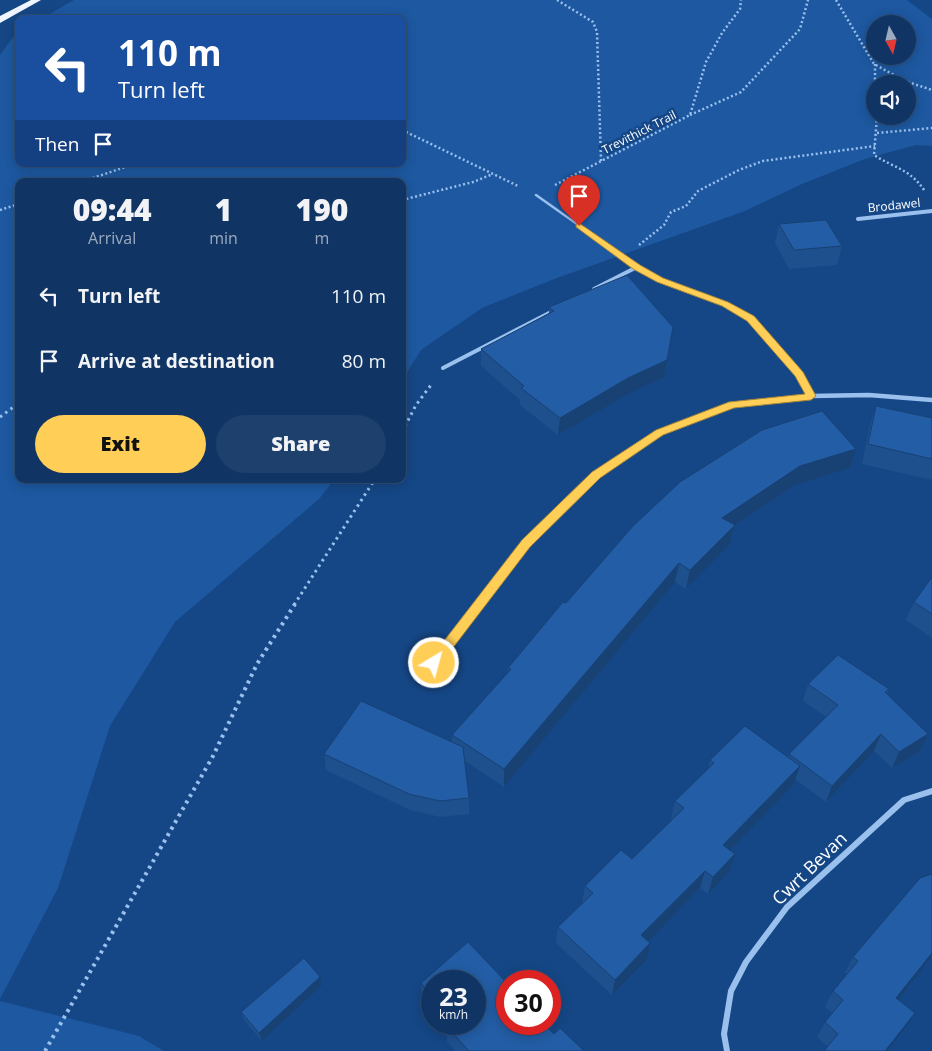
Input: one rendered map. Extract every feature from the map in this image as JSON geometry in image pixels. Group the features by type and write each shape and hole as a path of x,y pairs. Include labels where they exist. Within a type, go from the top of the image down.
{"highway":[{"path":"0,20 37,0"}],"street":[{"name":"Brodawel","path":"858,219 932,211"},
{"path":"423,678 526,544 596,475 659,432 733,404 811,396 869,395 932,400"},
{"name":"Cwrt Bevan","path":"727,1051 724,1034 731,991 746,962 787,907 904,800 932,791"}],"lane":[{"path":"536,195 636,267 660,280 725,304 751,318 800,374 811,396"},
{"path":"592,290 636,267"},
{"path":"443,368 557,308"}],"path":[{"path":"557,0 593,22 597,32 601,161"},
{"name":"Trevithick Trail","path":"536,195 690,116 706,62 722,33 740,9 741,0"},
{"path":"690,116 741,92 800,29 808,0"},
{"path":"836,0 866,51"},
{"path":"876,65 905,81 932,90"},
{"path":"877,125 874,155 912,172 927,196"},
{"path":"877,133 932,128"},
{"path":"406,132 536,195"},
{"path":"636,267 639,243 664,224 671,212 686,206 698,191 739,170 763,162 875,146"},
{"path":"93,178 125,167"},
{"path":"406,199 473,182 493,174"},
{"path":"0,210 15,205"},
{"path":"406,424 416,405 443,368"},
{"path":"0,417 15,406"},
{"path":"45,1051 213,756 257,664 372,483"}],"shaded area":[{"path":"74,0 907,0 932,19 932,146 916,145 865,159 802,184 745,211 557,278 482,308 421,350 406,374 406,178 15,178 15,483 332,483 319,499 175,622 110,726 58,888 0,999 0,55 15,36 15,167 406,167 406,15 48,15"},
{"path":"0,1001 139,1036 164,1051 0,1051"}],"building":[{"path":"826,220 842,246 794,250 779,224"},
{"path":"627,275 673,327 667,360 628,378 560,418 521,388 524,386 481,349 554,311 549,307"},
{"path":"876,406 932,418 932,459 868,444"},
{"path":"822,411 856,449 800,466 722,518 735,525 690,570 679,563 504,769 452,735 511,669 508,668 563,602 566,603 633,526 680,482 762,430"},
{"path":"932,577 932,614 914,602"},
{"path":"838,655 889,689 885,692 928,734 899,752 881,734 832,786 789,754 838,705 808,684"},
{"path":"361,701 463,747 469,798 440,801 409,794 324,754"},
{"path":"745,726 800,766 723,845 735,854 713,877 705,871 641,935 650,943 615,980 558,927 593,893 585,886 621,850 632,859 684,808 675,801 714,763 710,760"},
{"path":"932,874 932,953 896,998 915,1013 885,1051 824,1051 838,1034 825,1022 843,1000 833,991 858,961 853,957 920,878"},
{"path":"468,942 496,971 496,1035 561,1035 561,1029 584,1051 469,1051 454,1035 486,1035 486,970 436,970"},
{"path":"304,958 320,977 259,1033 241,1012"}],"route":[{"path":"434,663 526,544 596,475 659,432 733,404 811,396 800,374 751,318 725,304 660,280 636,267 579,226"}]}
